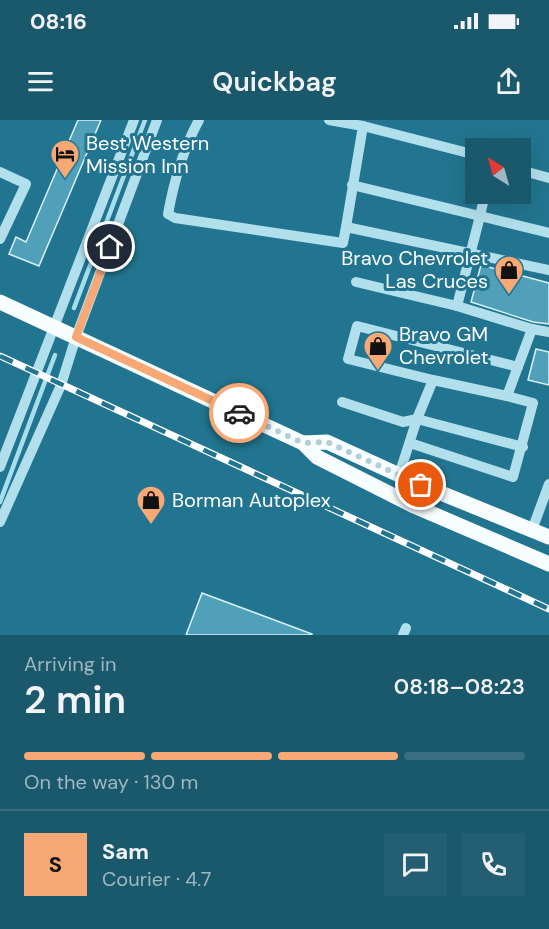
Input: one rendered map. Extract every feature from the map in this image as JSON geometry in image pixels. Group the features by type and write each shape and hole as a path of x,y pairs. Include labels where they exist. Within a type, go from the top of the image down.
{"main road":[{"path":"0,302 303,443 317,458 412,505 549,564"},
{"path":"303,443 327,442 399,475 549,537"}],"lane":[{"path":"0,467 134,120"},
{"path":"0,522 61,385 76,337 157,120"},
{"path":"199,120 190,137 174,184 168,214 176,218 343,243 363,126"},
{"path":"329,120 363,126 465,152"},
{"path":"0,172 26,184 0,239"},
{"path":"531,174 549,178"},
{"path":"352,185 549,233"},
{"path":"457,306 483,204"},
{"path":"346,227 549,270"},
{"path":"356,282 457,306 549,332"},
{"path":"410,442 513,477 523,447 533,403 348,359 357,326 518,367"},
{"path":"507,396 532,328"},
{"path":"399,475 417,419 433,380"},
{"path":"342,402 403,422 417,419 523,447"},
{"path":"532,530 549,484"}],"building":[{"name":"Best Western Mission Inn","path":"78,120 101,120 39,266 9,254 16,237 26,242"},
{"path":"481,265 549,283 549,324 533,322 471,302"},
{"path":"536,349 549,352 549,385 528,380"},
{"path":"202,593 312,634 312,635 186,635"}],"waterway":[{"path":"74,308 145,120"},
{"path":"0,502 55,355"}],"railway":[{"path":"0,356 549,609"}],"way so far":[{"path":"239,413 303,443 327,442 421,485"}],"place":[{"name":"Best Western Mission Inn","path":"65,180"},
{"name":"Bravo Chevrolet Las Cruces","path":"509,296"},
{"name":"Bravo GM Chevrolet","path":"378,372"},
{"name":"Borman Autoplex","path":"151,526"}],"route":[{"path":"110,247 76,337 239,413"}]}
